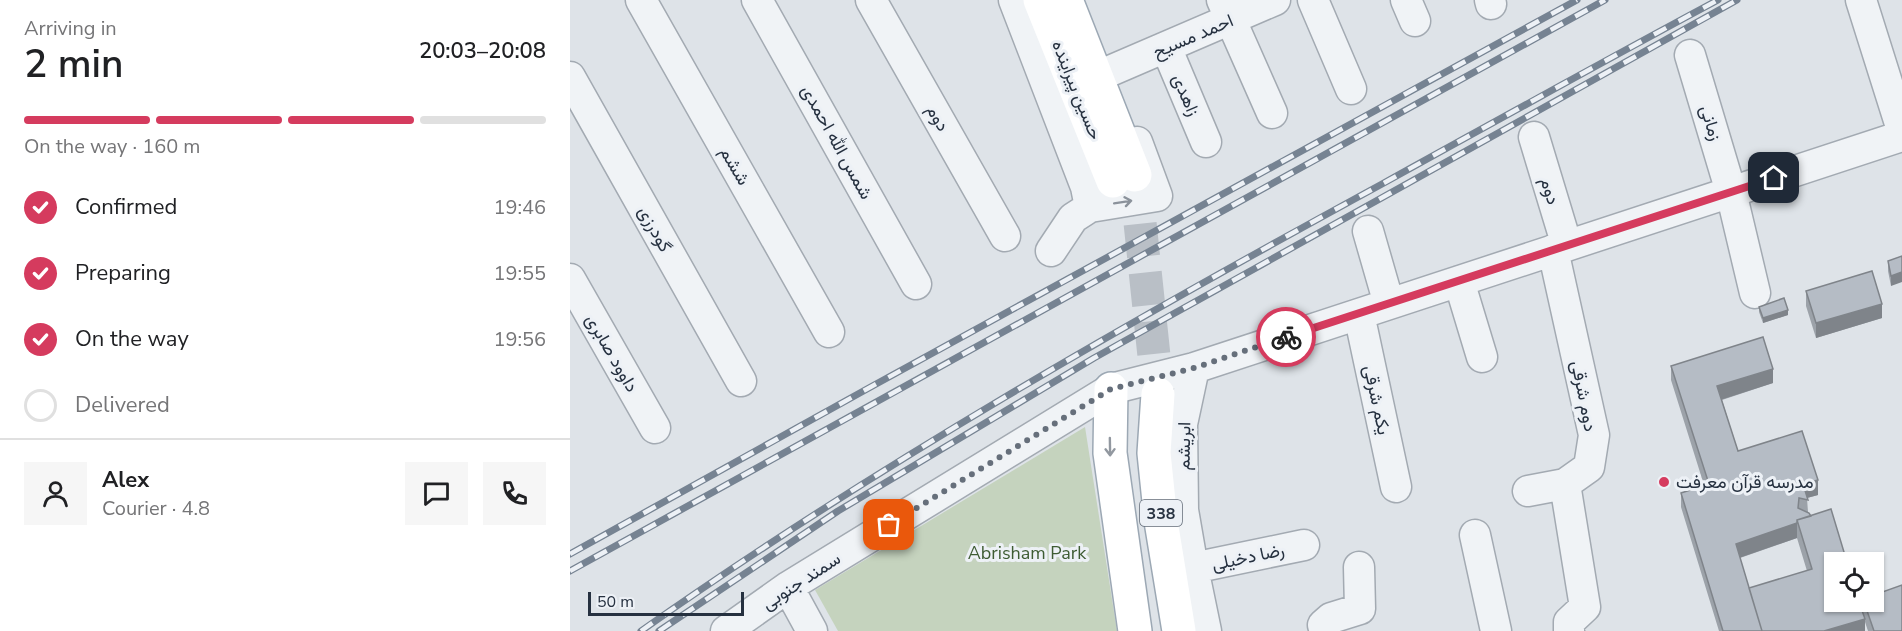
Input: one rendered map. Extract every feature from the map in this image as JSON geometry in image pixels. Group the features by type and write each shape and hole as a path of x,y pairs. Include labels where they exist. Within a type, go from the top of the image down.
{"main road":[{"name":"حسین پیراینده","path":"1040,0 1135,184"},
{"name":"حسین پیراینده","path":"1066,0 1135,184"},
{"path":"1135,631 1110,453 1136,392"},
{"name":"338","path":"1136,392 1134,454 1141,524 1159,631"},
{"name":"338","path":"1136,392 1154,453 1161,521 1179,631"}],"street":[{"name":"ششم","path":"641,0 829,333"},
{"name":"شمس الله احمدی","path":"757,0 916,285"},
{"name":"دوم","path":"871,0 1005,236"},
{"path":"1014,0 1086,187 1090,207"},
{"path":"1051,251 1073,218 1135,184 1110,71 1081,0"},
{"name":"احمد مسیح","path":"1110,71 1166,47 1226,10 1275,0"},
{"path":"1313,0 1351,89"},
{"path":"1861,0 1902,130"},
{"path":"1226,10 1272,113"},
{"name":"زاهدی","path":"1166,47 1206,142"},
{"name":"زمانی","path":"1690,55 1731,192 1755,293"},
{"name":"گودرزی","path":"570,76 741,381"},
{"name":"سمند جنوبی","path":"726,631 788,587 1136,392 1194,368 1902,136"},
{"name":"دوم","path":"1533,137 1560,248"},
{"path":"1368,231 1389,304"},
{"name":"دوم شرقی","path":"1560,248 1594,435 1588,467 1565,484"},
{"name":"داوود صابری","path":"570,279 655,428"},
{"path":"1460,281 1482,357"},
{"name":"یکم شرقی","path":"1359,314 1396,486"},
{"name":"ابریشم","path":"1194,368 1182,424 1183,510 1206,631"},
{"path":"1528,491 1565,484 1585,607 1569,622 1569,631"},
{"path":"1475,535 1496,631"},
{"name":"رضا دخیلی","path":"1193,568 1304,545"},
{"path":"1325,631 1323,625 1331,618 1360,609 1359,567"},
{"path":"788,587 812,631"}],"green space":[{"name":"Abrisham Park","path":"1085,427 1117,631 838,631 815,590"}],"building":[{"path":"1902,256 1902,272 1891,276 1888,261"},
{"path":"1872,271 1882,304 1816,323 1806,291"},
{"path":"1784,298 1788,310 1763,318 1759,307"},
{"path":"1763,337 1773,369 1717,386 1738,451 1802,431 1818,480 1803,484 1808,500 1799,498 1798,508 1811,516 1736,544 1762,631 1723,631 1681,493 1709,484 1671,366"},
{"path":"1831,509 1844,552 1824,552 1824,612 1863,612 1865,619 1824,631 1762,631 1749,588 1812,569 1797,520"},
{"path":"1902,585 1902,631 1874,631 1867,612 1884,612 1884,591"}],"tunnel":[{"path":"1135,175 1158,394"}],"railway":[{"path":"570,554 1577,0"},
{"path":"570,571 1605,0"},
{"path":"641,631 821,511 1005,397 1287,236 1718,0"},
{"path":"659,631 838,511 1094,358 1737,0"}],"way so far":[{"path":"889,525 1111,389 1194,368 1286,337"}],"place":[{"name":"مدرسه قرآن معرفت","path":"1664,482"}],"route":[{"path":"1286,337 1774,178"}]}
